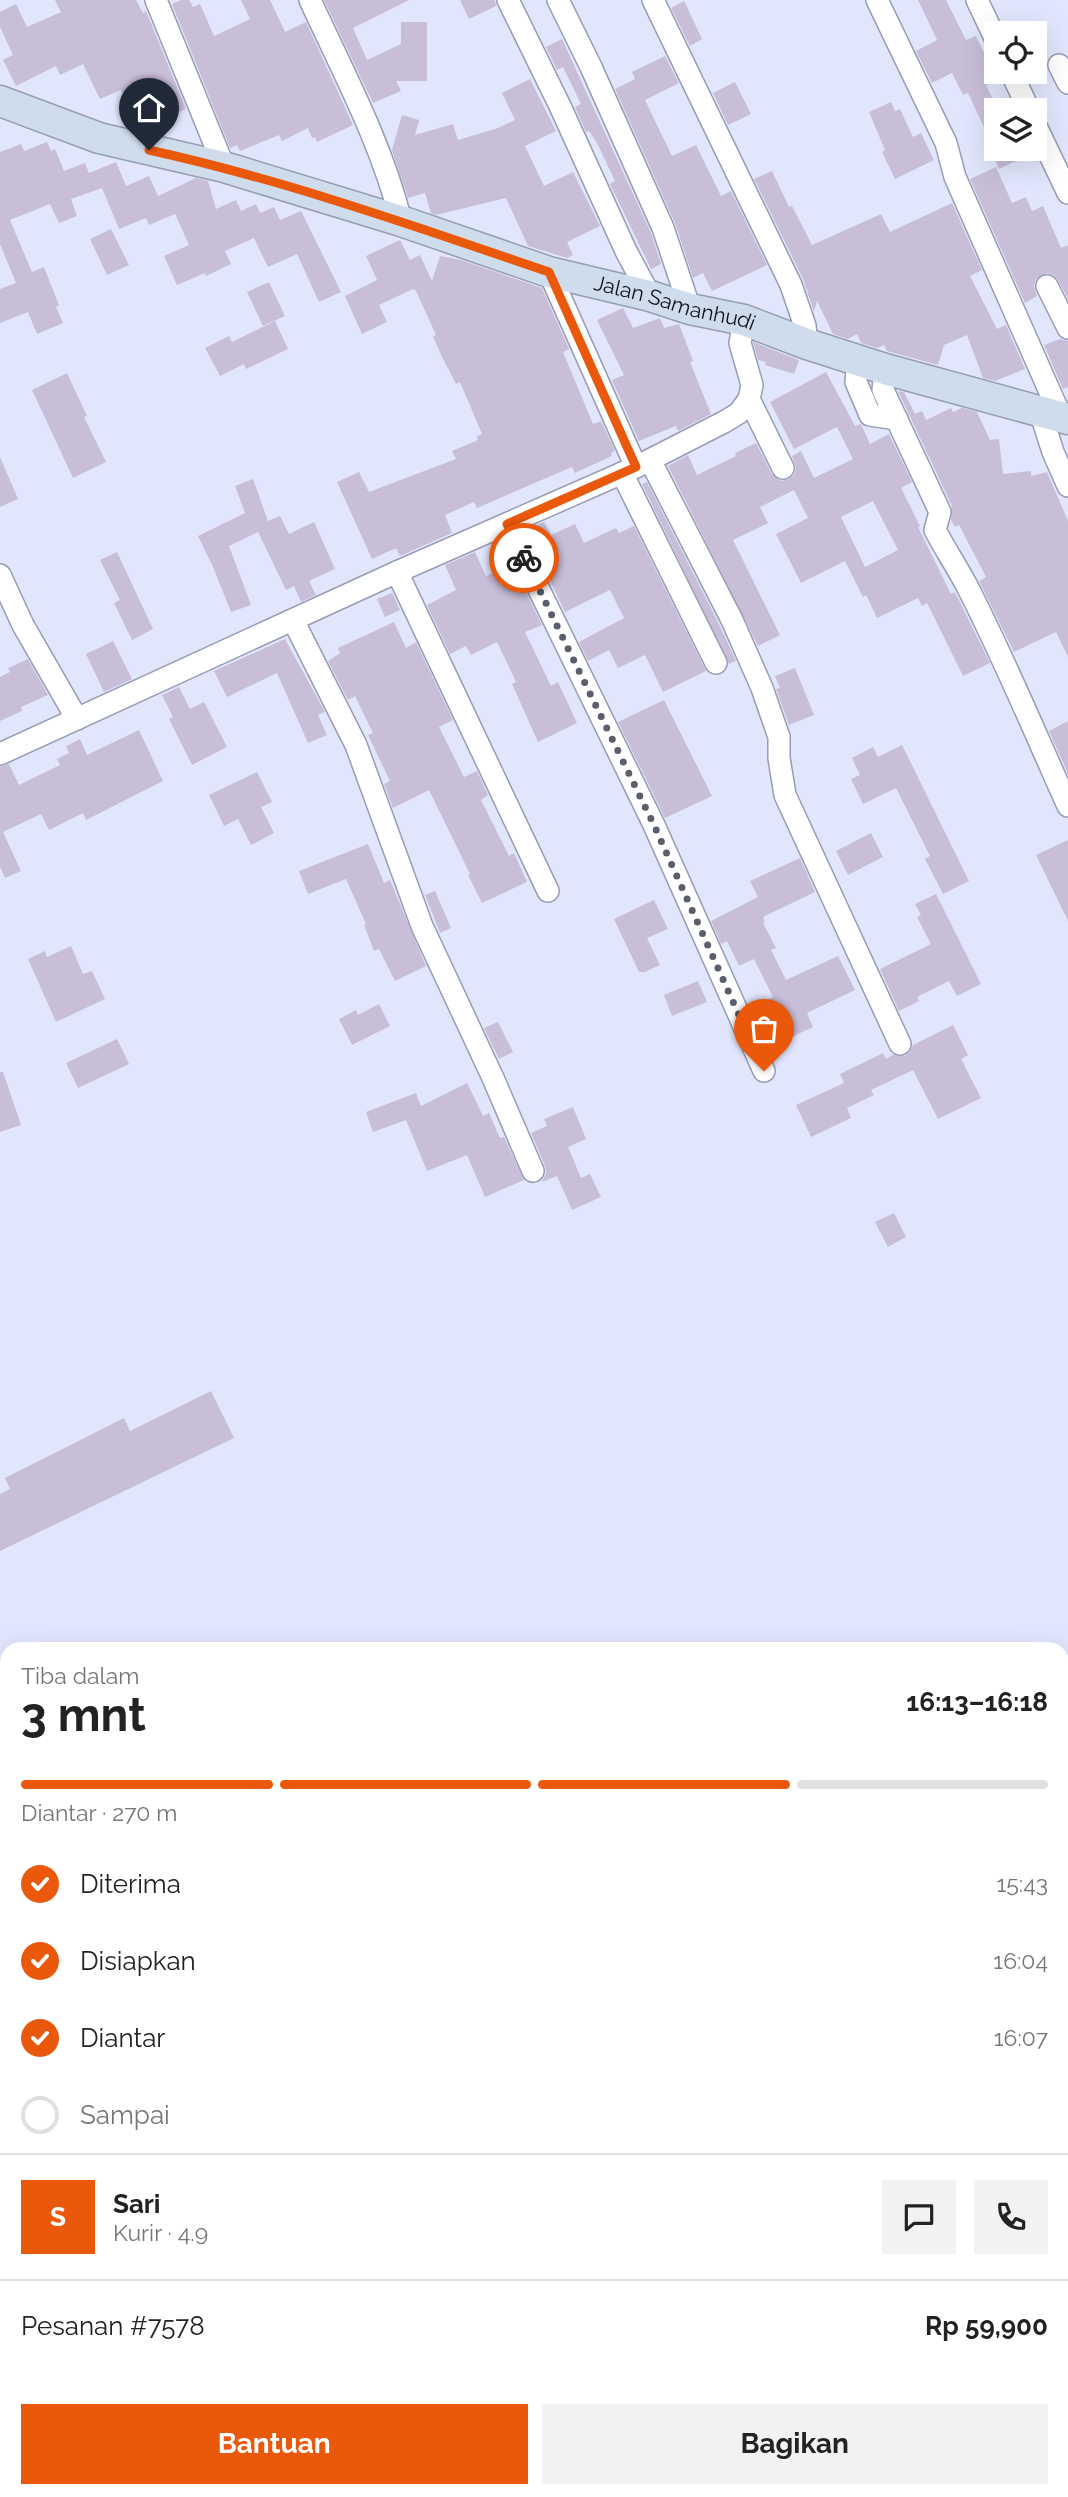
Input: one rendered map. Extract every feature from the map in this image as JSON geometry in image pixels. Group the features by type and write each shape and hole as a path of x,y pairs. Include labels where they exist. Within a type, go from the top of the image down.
{"street":[{"path":"156,0 224,167"},
{"path":"310,0 376,144 395,195 401,221"},
{"path":"508,0 626,251 650,296"},
{"path":"558,0 663,228 690,309"},
{"path":"653,0 791,285 802,315 807,344"},
{"path":"877,0 946,143 955,177 1056,416 1053,452 1068,486"},
{"path":"977,0 987,21"},
{"name":"Jalan Samanhudi","path":"0,101 99,138 224,167 401,221 549,272 650,296 690,309 744,320 872,365 1056,416"},
{"path":"1047,149 1068,193"},
{"path":"549,272 636,466 716,663"},
{"path":"1047,286 1068,328"},
{"path":"0,754 636,466 739,413 750,399 752,385 740,343 744,320"},
{"path":"872,365 940,512 935,530 999,652 1068,806"},
{"path":"750,399 783,468"},
{"path":"636,466 746,650 777,727 785,795 900,1044"},
{"path":"507,524 654,825 764,1071"},
{"path":"397,572 548,891"},
{"path":"0,575 23,625 77,719"},
{"path":"293,620 356,745 422,926 533,1171"}],"building":[{"path":"55,0 136,0 143,13 146,11 186,109 167,117 165,110 137,124 121,90 100,99 83,64 60,75 56,66 16,86 3,60 13,55 0,27 0,12 16,4 27,27 61,12"},
{"path":"189,0 193,7 200,4 214,36 250,19 241,0 270,0 285,32 306,22 353,125 317,142 308,128 282,141 279,135 240,151 237,145 230,148 172,4"},
{"path":"324,0 409,0 353,28 367,60 401,44 401,22 427,22 427,81 396,81 401,91 373,103"},
{"path":"460,0 495,0 496,6 469,19"},
{"path":"918,0 946,0 966,40 976,36 984,53 984,84 988,84 986,85 992,98 984,98 984,127 968,93 963,95 952,73 932,83 916,51 937,40"},
{"path":"684,1 702,39 690,46 671,8"},
{"path":"562,39 651,233 661,264 651,269 610,184 615,181 597,143 589,131 586,132 575,107 581,104 563,67 557,70 546,47"},
{"path":"665,56 679,83 645,100 672,156 696,145 721,196 731,191 767,265 712,291 703,273 693,278 675,223 615,89 635,79 632,72"},
{"path":"530,79 556,131 525,146 544,186 573,172 600,226 567,242 573,255 567,258 528,246 506,198 436,215 431,213 425,193 408,198 392,150 402,115 419,120 415,135 453,124 458,140 515,120 502,93"},
{"path":"735,82 751,114 728,125 713,93"},
{"path":"891,102 895,111 900,109 913,137 921,133 934,160 895,179 882,152 885,150 869,112"},
{"path":"47,142 51,151 55,149 64,171 85,163 89,173 116,162 126,186 149,176 158,196 196,178 208,181 216,209 236,200 241,211 256,204 260,213 274,207 280,220 301,211 341,292 319,302 297,254 268,267 254,238 225,251 231,264 206,276 205,273 177,285 164,256 189,245 175,214 149,225 146,218 119,229 102,188 71,199 77,216 59,223 50,204 10,220 32,272 44,267 63,323 37,334 28,312 0,323 0,289 16,283 0,244 0,152 21,144 24,151"},
{"path":"995,161 1016,161 999,169"},
{"path":"996,167 1012,203 1026,197 1032,211 1043,206 1061,248 1068,245 1068,299 1054,275 1047,273 1036,279 1034,286 1037,296 1025,303 970,179"},
{"path":"772,171 789,207 792,206 812,245 881,214 890,232 952,203 982,270 970,276 997,329 1006,325 1025,369 995,381 983,378 967,335 944,345 938,365 887,351 884,345 877,348 861,343 857,334 848,339 833,334 817,301 814,312 803,279 754,179"},
{"path":"111,229 129,265 107,275 90,239"},
{"path":"400,240 410,260 420,255 432,281 440,256 461,260 542,288 569,349 563,352 593,424 601,421 615,451 611,453 612,456 575,473 572,467 477,508 474,502 445,515 452,533 400,556 396,548 372,559 337,482 359,472 369,492 456,459 452,451 478,440 477,436 482,434 460,382 456,384 441,355 433,336 436,335 416,291 413,289 379,305 387,322 362,334 345,296 377,280 366,256"},
{"path":"269,282 285,316 263,326 247,292"},
{"path":"623,308 633,328 660,318 664,328 679,324 693,361 690,362 711,414 678,431 676,426 639,441 612,380 624,375 597,320"},
{"path":"275,321 288,349 246,369 244,364 220,376 205,348 229,336 232,342"},
{"path":"1060,339 1068,341 1068,387 1063,389 1044,345"},
{"path":"753,342 799,360 794,374 765,365 766,362 758,360"},
{"path":"826,372 855,426 861,424 870,444 889,434 912,482 901,488 920,526 918,527 951,594 955,592 990,663 963,676 927,603 922,606 918,598 877,618 845,561 801,583 776,534 808,518 794,490 760,507 768,523 733,540 780,635 758,646 668,466 688,455 697,475 756,443 772,474 781,481 794,475 796,468 792,456 801,451 814,478 853,459 837,427 794,449 770,402","holes":["873,501 898,550 865,567 841,517"]},
{"path":"67,373 106,462 73,478 32,390"},
{"path":"898,391 904,392 915,414 922,411 926,420 951,408 953,412 962,408 977,412 990,440 999,439 1003,474 1031,471 1031,476 1047,472 1068,521 1068,657 1056,632 1014,652 979,581 986,577 959,525 955,527 951,520 952,506"},
{"path":"0,457 18,499 0,507"},
{"path":"253,479 268,521 280,516 289,534 314,522 335,569 309,581 316,595 301,602 294,586 286,590 258,532 229,546 251,605 231,612 198,536 245,513 235,486"},
{"path":"647,482 736,661 729,664 642,484"},
{"path":"544,522 551,535 575,524 584,543 616,528 619,533 634,526 706,671 663,692 645,655 618,668 609,650 588,661 579,642 624,618 610,590 565,612 526,530"},
{"path":"117,552 153,629 132,640 114,603 120,600 100,560"},
{"path":"475,552 486,576 498,570 501,576 515,570 542,625 525,632 551,686 558,682 577,723 538,742 512,684 516,682 497,642 471,655 466,646 450,654 427,605 456,590 445,565"},
{"path":"392,593 400,610 385,617 377,599"},
{"path":"394,622 406,648 416,642 453,720 439,727 464,777 477,771 488,795 481,800 509,856 514,853 527,882 482,903 429,790 393,808 384,784 390,781 368,735 373,733 355,696 348,700 328,661 340,653 338,648"},
{"path":"285,639 325,712 318,715 327,735 308,743 277,673 227,697 214,671"},
{"path":"113,641 132,679 104,692 86,654"},
{"path":"28,659 48,695 21,707 22,711 0,721 0,677 10,672 8,668"},
{"path":"795,668 814,715 789,725 776,689 780,688 775,676"},
{"path":"179,687 190,709 204,702 227,747 192,765 169,719 173,717 162,695"},
{"path":"664,700 712,796 665,818 618,722"},
{"path":"1068,721 1068,774 1049,731"},
{"path":"139,730 163,781 86,820 83,813 49,830 41,814 3,832 21,871 5,878 0,867 0,767 9,764 19,785 60,765 57,759 69,753 66,746 80,739 87,755"},
{"path":"902,745 969,881 943,894 925,859 930,856 896,788 863,804 851,779 860,775 852,758 873,747 878,757"},
{"path":"257,772 272,802 261,807 274,833 251,845 238,819 224,826 209,795"},
{"path":"871,833 883,857 848,875 836,851"},
{"path":"1068,840 1068,921 1036,855"},
{"path":"368,844 384,883 390,880 426,966 395,981 379,949 374,951 364,925 366,924 346,879 308,894 299,871"},
{"path":"800,858 815,892 763,917 763,923 776,948 771,950 786,980 838,956 855,990 807,1013 813,1027 768,1048 754,1016 772,1008 769,1000 773,997 754,959 739,966 727,941 721,944 711,921 758,897 750,881"},
{"path":"435,891 451,928 440,933 425,895"},
{"path":"936,894 981,984 957,996 949,981 917,997 919,1001 899,1011 880,969 931,944 917,917 921,915 915,904"},
{"path":"654,900 668,929 647,938 660,965 639,972 614,919"},
{"path":"71,946 83,974 92,971 105,999 56,1022 28,959 45,951 47,957"},
{"path":"698,981 707,1002 672,1016 664,995"},
{"path":"379,1004 390,1026 352,1045 339,1019 356,1010 358,1015"},
{"path":"498,1022 513,1052 499,1059 484,1028"},
{"path":"953,1025 968,1055 961,1059 981,1098 938,1119 913,1070 871,1090 874,1095 847,1108 851,1118 811,1137 796,1105 844,1083 840,1074 883,1053 886,1059 893,1055 905,1056 913,1045"},
{"path":"117,1039 129,1064 78,1088 66,1063"},
{"path":"0,1072 3,1072 21,1125 0,1132"},
{"path":"467,1083 483,1116 489,1113 500,1138 504,1137 524,1180 485,1197 467,1155 427,1171 406,1120 373,1132 366,1112 416,1093 421,1106"},
{"path":"573,1107 586,1139 568,1147 581,1178 590,1174 601,1197 572,1210 557,1176 542,1182 546,1173 545,1166 531,1133 547,1126 544,1119"},
{"path":"894,1213 906,1237 888,1247 875,1222"},
{"path":"211,1391 234,1438 0,1551 0,1494 10,1489 5,1478 124,1418 130,1431"}],"way so far":[{"path":"524,558 654,825 764,1071"}],"route":[{"path":"149,150 249,174 401,221 549,272 636,467 507,524 524,558"}]}
